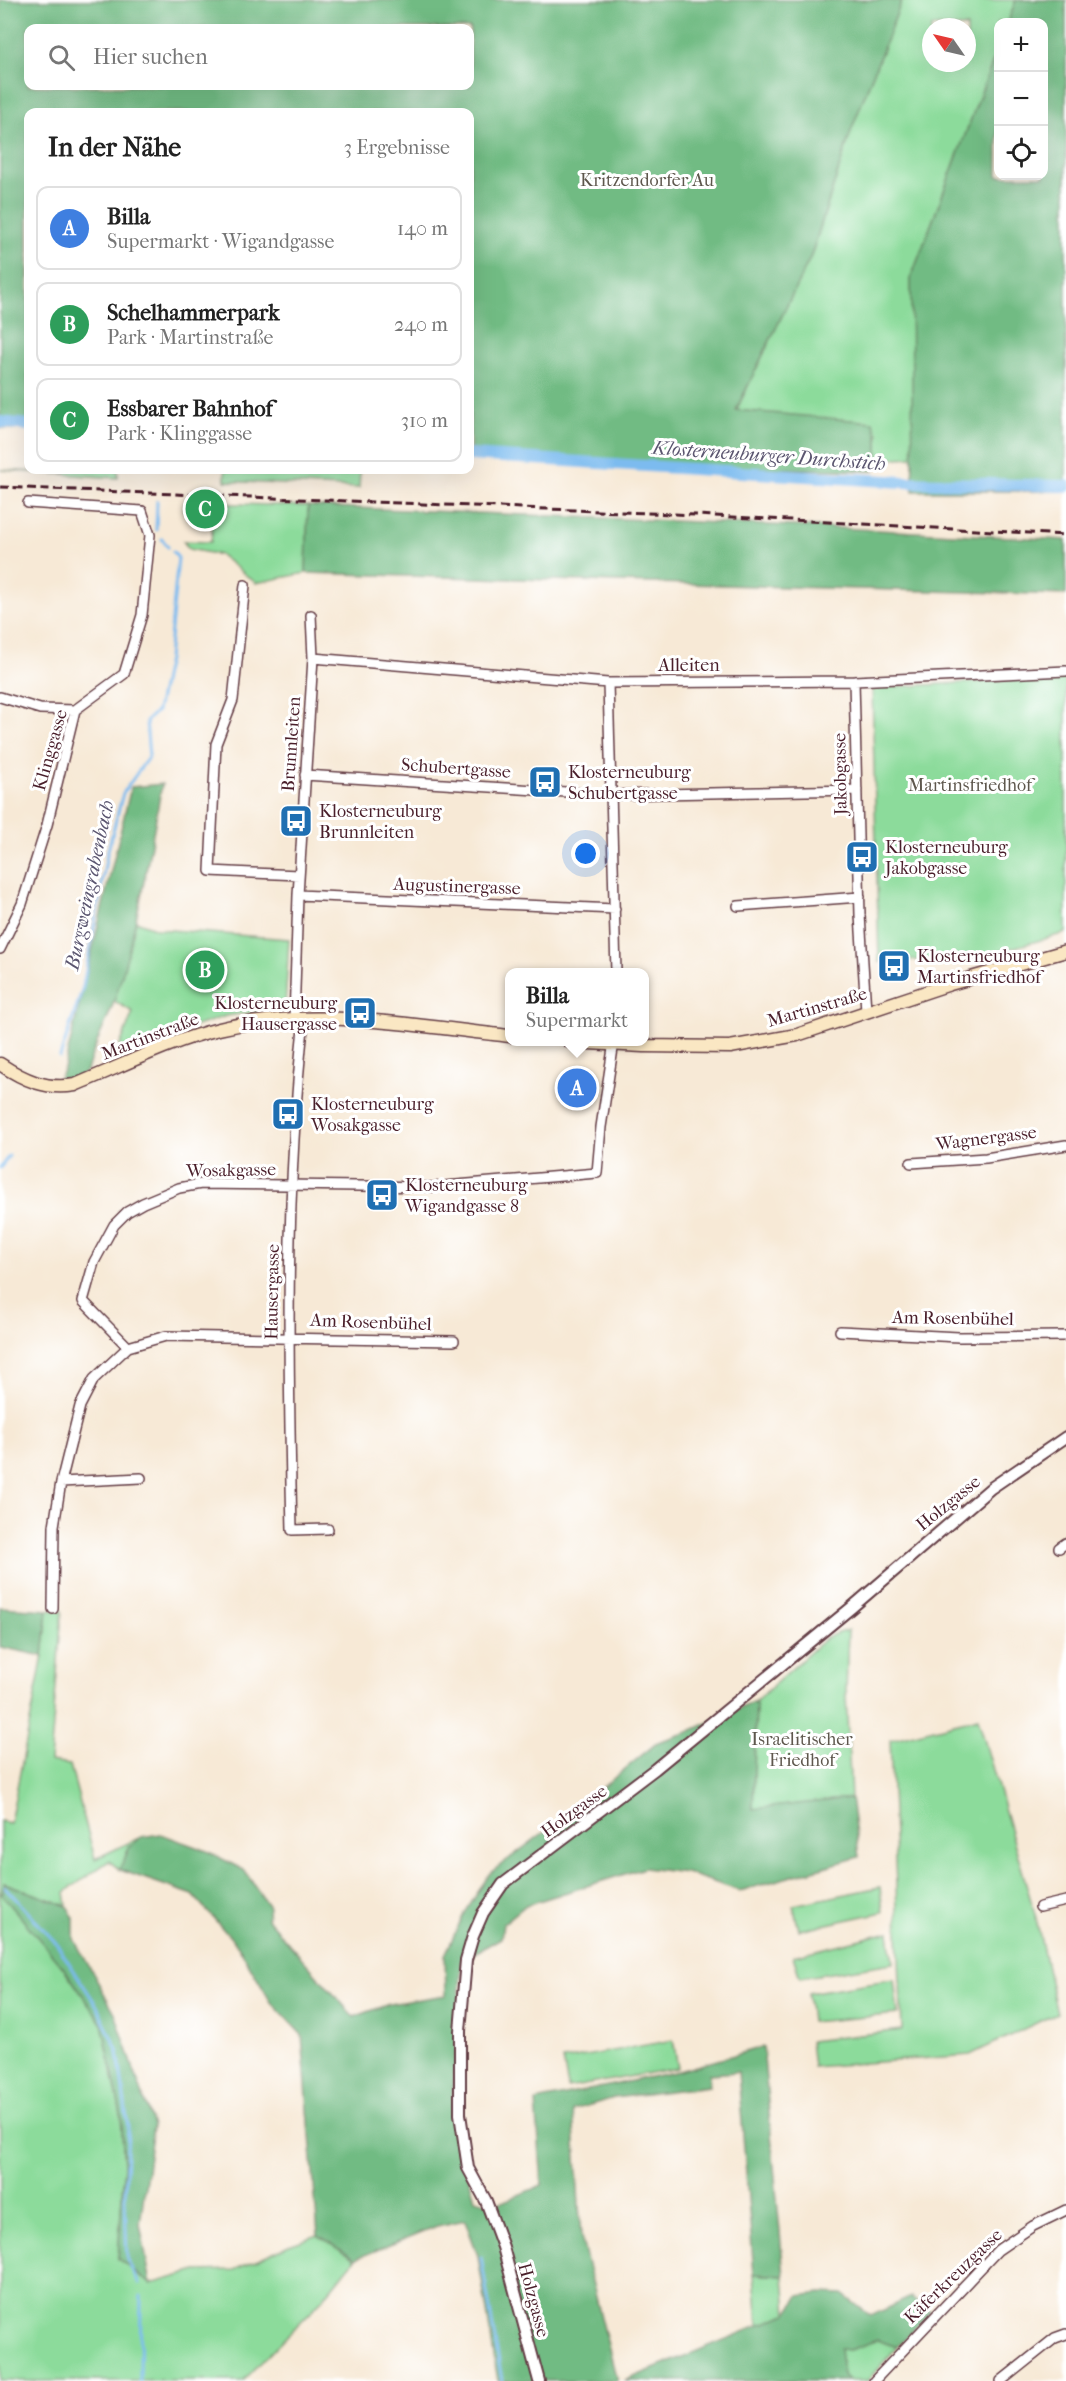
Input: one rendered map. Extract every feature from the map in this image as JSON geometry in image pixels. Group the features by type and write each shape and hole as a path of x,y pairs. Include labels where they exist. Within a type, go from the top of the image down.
{"main road":[{"name":"Martinstraße","path":"649,1044 730,1047 797,1035 867,1011 1066,951"},
{"name":"Martinstraße","path":"0,1064 34,1083 57,1088 75,1085 218,1029 299,1020 364,1021 505,1035"}],"street":[{"name":"Klinggasse","path":"0,949 22,904 47,825 75,710 124,674 142,615 150,535 142,511 28,503"},
{"path":"245,585 233,700 216,744 210,872 300,875"},
{"name":"Brunnleiten","path":"299,1020 298,896 313,658 311,615"},
{"name":"Alleiten","path":"313,658 608,682 854,681 1066,671"},
{"name":"Jakobgasse","path":"854,681 860,897 867,1011"},
{"path":"608,682 616,968"},
{"path":"0,697 40,709 75,710"},
{"name":"Schubertgasse","path":"305,775 612,795 857,790"},
{"name":"Augustinergasse","path":"298,896 615,909"},
{"path":"738,906 860,897"},
{"name":"Hausergasse","path":"299,1020 287,1337 292,1530 328,1529"},
{"path":"292,1185 433,1187 597,1173 614,1046"},
{"name":"Wagnergasse","path":"911,1163 986,1158 1066,1145"},
{"name":"Wosakgasse","path":"128,1347 83,1301 94,1262 114,1225 143,1203 179,1188 201,1184 292,1185"},
{"name":"Am Rosenbühel","path":"840,1331 959,1337 1066,1336"},
{"name":"Am Rosenbühel","path":"128,1347 166,1336 454,1341"},
{"path":"53,1609 54,1526 80,1406 94,1379 128,1347"},
{"name":"Holzgasse","path":"539,2381 503,2247 486,2201 468,2168 460,2114 460,2031 466,1960 483,1913 503,1884 655,1770 851,1608 991,1488 1066,1437"},
{"path":"62,1482 141,1478"},
{"path":"1040,1907 1066,1901"},
{"name":"Käferkreuzgasse","path":"874,2381 998,2250 1033,2226 1066,2210"},
{"path":"1001,2381 1055,2338 1066,2334"}],"green space":[{"name":"Kritzendorfer Au","path":"0,0 902,0 852,128 811,256 736,410 873,422 878,446 874,471 709,467 474,454 474,108 24,108 24,430 0,428"},
{"path":"902,0 1016,0 1009,18 994,18 994,59 911,278 914,457 878,459 878,433 736,411 811,256 852,128"},
{"path":"1016,0 1066,0 1066,491 913,491 911,278 994,59 994,180 1048,180 1048,18 1009,18"},
{"path":"59,474 118,474 118,478"},
{"path":"225,474 360,474 359,488 225,481"},
{"path":"185,504 308,506 306,573 256,583 220,555 189,549 183,541 211,542 213,520 225,515 184,510"},
{"path":"308,506 820,527 1066,540 1066,595 306,573"},
{"name":"Martinsfriedhof","path":"1066,677 1066,933 980,957 879,962 872,688"},
{"path":"162,784 136,919 115,999 87,1071 76,1079 57,1082 64,1068 131,787"},
{"path":"136,921 157,929 289,939 285,1008 226,1016 117,1053 133,1012 114,1001"},
{"path":"0,1607 48,1610 43,1656 0,1647"},
{"path":"48,1610 62,1611 50,1762 70,1765 95,1859 141,1837 129,1848 120,1870 109,1861 65,1892 67,1906 5,1883 102,2023 121,2114 124,2165 118,2259 151,2284 197,2271 234,2270 289,2245 318,2235 355,2259 321,2301 243,2381 0,2381 0,1821 10,1823 43,1656"},
{"name":"Israelitischer Friedhof","path":"848,1630 846,1694 851,1798 753,1810 756,1701 827,1637"},
{"path":"756,1701 753,1809 851,1798 859,1857 740,1891 686,1873 644,1868 526,1905 503,1924 501,1938 462,1960 451,2116 475,2199 495,2205 542,2185 536,2101 679,2071 763,2047 784,2276 754,2274 738,2072 709,2074 709,2086 614,2098 573,2110 581,2237 617,2381 498,2381 478,2256 465,2220 437,2226 355,2259 318,2235 302,2035 271,2002 238,1946 193,1895 120,1870 129,1848 141,1837 161,1834 207,1851 244,1870 269,1907 267,1919 354,2017 389,2004 446,1995 445,1955 463,1916 490,1873 592,1796 658,1742 688,1732"},
{"path":"978,1718 1036,1918 1057,2013 970,2055 813,2067 810,2041 902,2030 890,1740"},
{"path":"4,1883 67,1906 74,1918 74,1939 115,2013 153,2126 140,2224 151,2284 118,2259 124,2165 121,2114 102,2023 65,1970 2,1895"},
{"path":"880,1887 883,1912 799,1930 793,1905"},
{"path":"889,1932 893,1963 800,1978 793,1956"},
{"path":"894,1979 898,2014 811,2022 808,1993"},
{"path":"673,2040 678,2068 568,2088 563,2060"},
{"path":"754,2274 784,2276 787,2314 758,2326"},
{"path":"821,2293 842,2294 871,2316 911,2297 931,2311 897,2347 877,2340 849,2350 840,2349 843,2375 849,2381 624,2381 787,2314 799,2296"},
{"path":"877,2340 897,2347 867,2381 849,2381 843,2376 839,2348 849,2350"}],"waterway":[{"name":"Klosterneuburger Durchstich","path":"0,422 24,425"},
{"name":"Klosterneuburger Durchstich","path":"474,455 903,482 1066,486"},
{"path":"156,530 157,501"},
{"name":"Burgweingrabenbach","path":"162,539 168,547"},
{"name":"Burgweingrabenbach","path":"60,1057 83,987 107,854 123,793 149,756 146,721 157,711 168,659 178,558 173,552"},
{"name":"Burgweingrabenbach","path":"0,1168 9,1156"},
{"path":"5,1887 56,1943 97,2006 118,2052 128,2128 125,2199 127,2260 139,2283"},
{"path":"481,2257 502,2381"},
{"path":"140,2381 141,2296"}],"railway":[{"path":"0,487 697,515 1066,535"}],"place":[{"name":"Essbarer Bahnhof","path":"205,509"},
{"name":"Klosterneuburg Schubertgasse","path":"545,782"},
{"name":"Klosterneuburg Brunnleiten","path":"296,821"},
{"name":"Klosterneuburg Jakobgasse","path":"862,857"},
{"name":"Klosterneuburg Martinsfriedhof","path":"894,966"},
{"name":"Schelhammerpark","path":"205,970"},
{"name":"Klosterneuburg Hausergasse","path":"360,1013"},
{"name":"Billa","path":"577,1088"},
{"name":"Klosterneuburg Wosakgasse","path":"288,1114"},
{"name":"Klosterneuburg Wigandgasse 8","path":"382,1195"}]}
